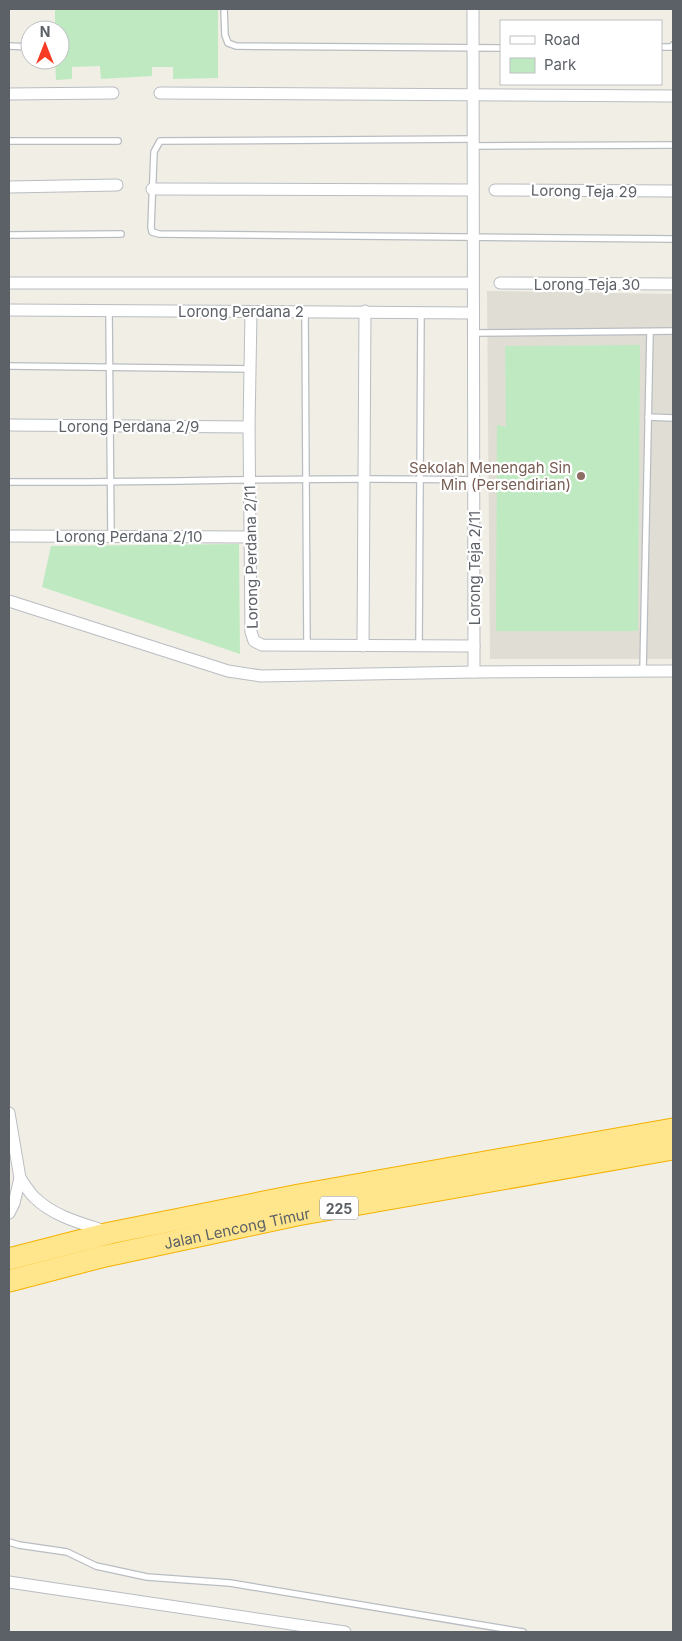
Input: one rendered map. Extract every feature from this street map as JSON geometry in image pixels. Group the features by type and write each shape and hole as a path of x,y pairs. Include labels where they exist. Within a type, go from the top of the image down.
{"highway":[{"name":"Jalan Lencong Timur","path":"9,1259 110,1233 299,1195 673,1129"},
{"name":"Jalan Lencong Timur","path":"9,1281 101,1257 298,1215 673,1149"}],"street":[{"name":"Lorong Teja 2/11","path":"473,9 474,672"},
{"path":"9,94 113,93"},
{"path":"160,93 673,96"},
{"path":"9,186 117,186"},
{"path":"152,189 473,190"},
{"name":"Lorong Teja 29","path":"495,190 673,191"},
{"path":"9,283 474,283"},
{"name":"Lorong Teja 30","path":"500,283 673,284"},
{"name":"Lorong Perdana 2","path":"9,310 474,313"},
{"path":"363,646 366,311"},
{"name":"Lorong Perdana 2/11","path":"251,312 250,537 251,632 254,641 262,645 474,646"},
{"name":"Lorong Perdana 2/9","path":"9,425 250,426"},
{"name":"Lorong Perdana 2/10","path":"9,536 250,537"},
{"path":"9,601 228,671 261,676 673,671"},
{"path":"9,1113 20,1178 14,1203 9,1213"},
{"path":"20,1178 34,1197 56,1213 75,1222 110,1233"},
{"path":"9,1582 344,1632"}],"lane":[{"path":"224,9 225,35 228,42 236,46 500,48"},
{"path":"9,141 118,141"},
{"path":"673,145 160,141 154,152 151,227 152,232 159,234 673,239"},
{"path":"9,235 121,234"},
{"path":"109,310 111,536"},
{"path":"305,311 307,646"},
{"path":"419,646 421,312"},
{"path":"474,333 673,331"},
{"path":"643,672 650,332"},
{"path":"9,366 251,368"},
{"path":"648,417 673,418"},
{"path":"9,482 307,478 474,480"},
{"path":"9,1542 67,1552 96,1566 147,1577 230,1584 523,1632"}],"shaded area":[{"name":"Sekolah Menengah Sin Min (Persendirian)","path":"487,291 673,294 673,659 490,659"}],"green space":[{"path":"55,9 218,9 218,78 173,79 173,67 152,67 152,76 101,79 100,66 72,67 72,79 56,80 56,70 70,70 70,20 55,20"},
{"path":"640,345 638,631 496,631 497,425 506,427 505,346"},
{"path":"239,544 240,654 42,587 51,546"}],"place":[{"name":"Sekolah Menengah Sin Min (Persendirian)","path":"581,476"}]}
